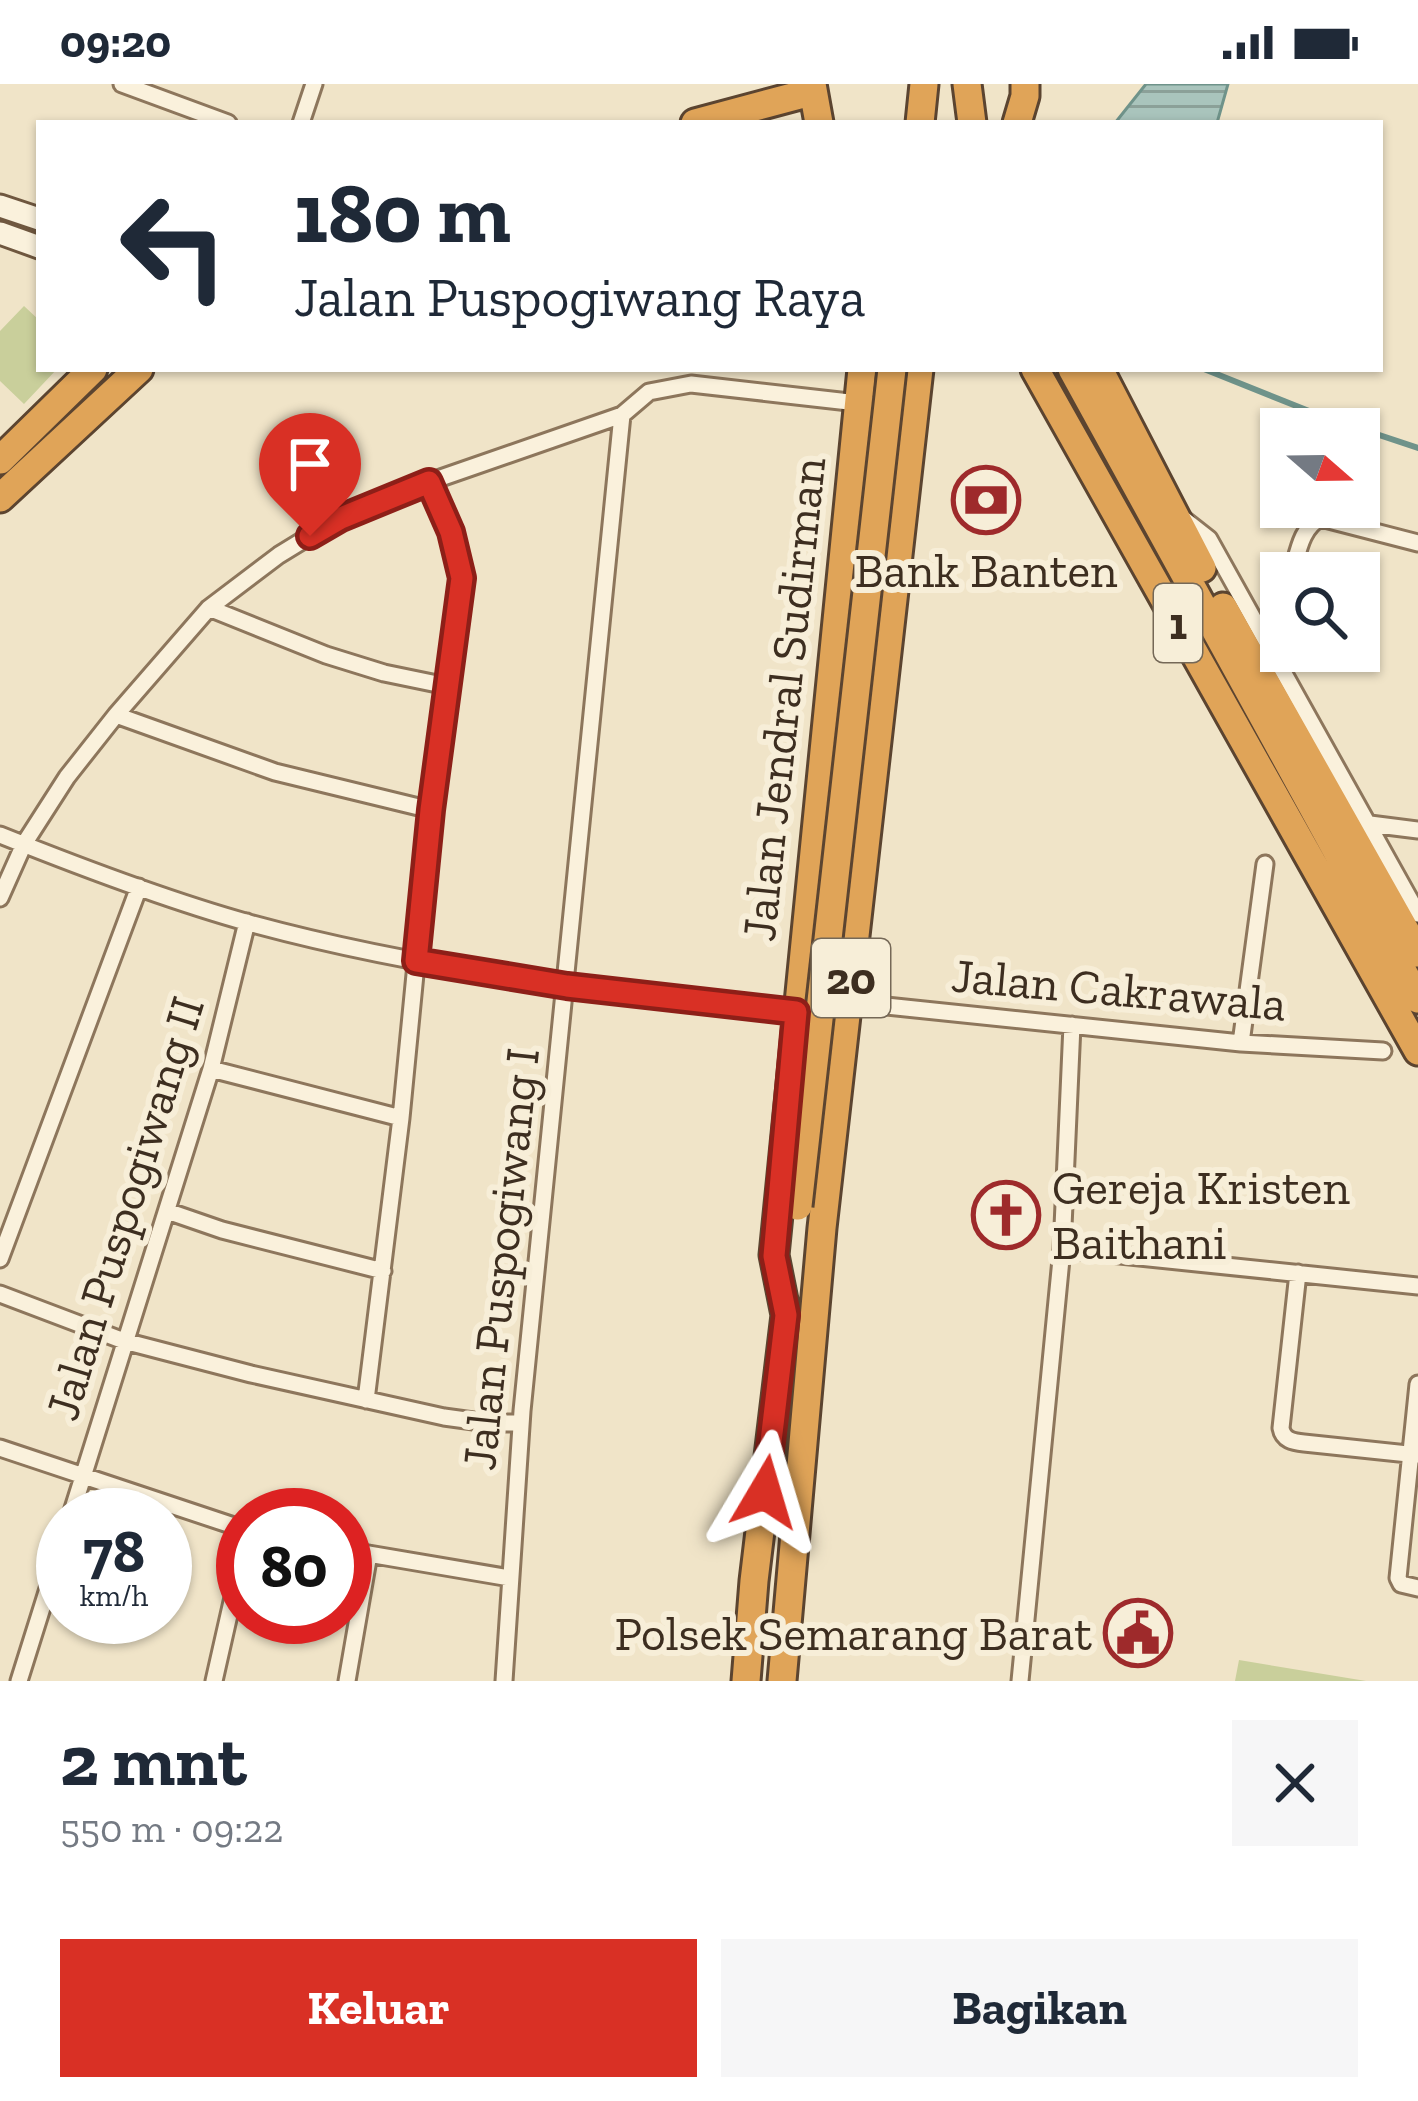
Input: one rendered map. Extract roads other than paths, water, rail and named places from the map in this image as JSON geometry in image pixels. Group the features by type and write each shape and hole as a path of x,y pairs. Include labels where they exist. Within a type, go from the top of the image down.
{"highway":[{"path":"737,111 766,98 781,84"},
{"path":"920,120 924,84"},
{"path":"967,84 972,120"},
{"path":"1018,120 1025,84"},
{"path":"706,120 812,88 818,120"},
{"path":"0,460 90,372"},
{"path":"0,498 136,372"},
{"name":"Jalan Jendral Sudirman","path":"746,1681 786,1315 774,1256 862,372"},
{"name":"20","path":"786,1315 892,372"},
{"name":"Jalan Jendral Sudirman","path":"782,1681 820,1252 919,372"},
{"name":"1","path":"1037,372 1418,1051"},
{"path":"1056,407 1059,385 1069,372"},
{"name":"1","path":"1073,372 1418,999"},
{"name":"1","path":"1100,372 1215,592 1418,953"}],"main road":[{"path":"0,206 36,218"},
{"path":"0,233 36,247"}],"street":[{"path":"122,84 220,120"},
{"path":"302,120 314,84"},
{"path":"0,898 23,844 67,778 209,608 279,555 341,518 622,415 649,392 691,385 915,410"},
{"name":"Jalan Puspogiwang I","path":"504,1681 521,1423 622,415"},
{"path":"366,1400 401,1118 431,810 462,578 451,532 429,482"},
{"path":"1174,512 1209,539 1260,630"},
{"path":"1299,552 1306,530 1321,518 1418,543"},
{"path":"209,608 326,655 447,686"},
{"path":"1284,672 1418,914"},
{"path":"116,715 275,772 431,810"},
{"path":"1370,824 1418,830"},
{"path":"0,835 247,922 416,961 567,986 796,1012"},
{"path":"1241,1042 1265,864"},
{"path":"0,1259 140,887"},
{"name":"Jalan Puspogiwang II","path":"80,1488 212,1069 247,922"},
{"name":"Jalan Cakrawala","path":"848,1002 1241,1042 1383,1051"},
{"path":"1020,1681 1062,1249 1072,1025"},
{"path":"212,1069 401,1118"},
{"path":"167,1211 383,1271"},
{"path":"1062,1249 1418,1286"},
{"path":"1298,1273 1282,1434 1304,1444 1416,1454"},
{"path":"0,1294 124,1341 366,1400 488,1423 521,1423"},
{"path":"1418,1384 1416,1454 1398,1578 1401,1585 1418,1588"},
{"path":"0,1448 216,1519"},
{"path":"372,1555 510,1578"},
{"path":"20,1681 36,1629"},
{"path":"214,1681 222,1644"},
{"path":"347,1681 353,1644"}],"water":[{"path":"1146,84 1228,84 1218,120 1117,120"}],"waterway":[{"path":"1212,372 1418,448"}],"place":[{"name":"Bank Banten","path":"986,500"},
{"name":"Gereja Kristen Baithani","path":"1006,1215"},
{"name":"Polsek Semarang Barat","path":"1138,1633"}]}
